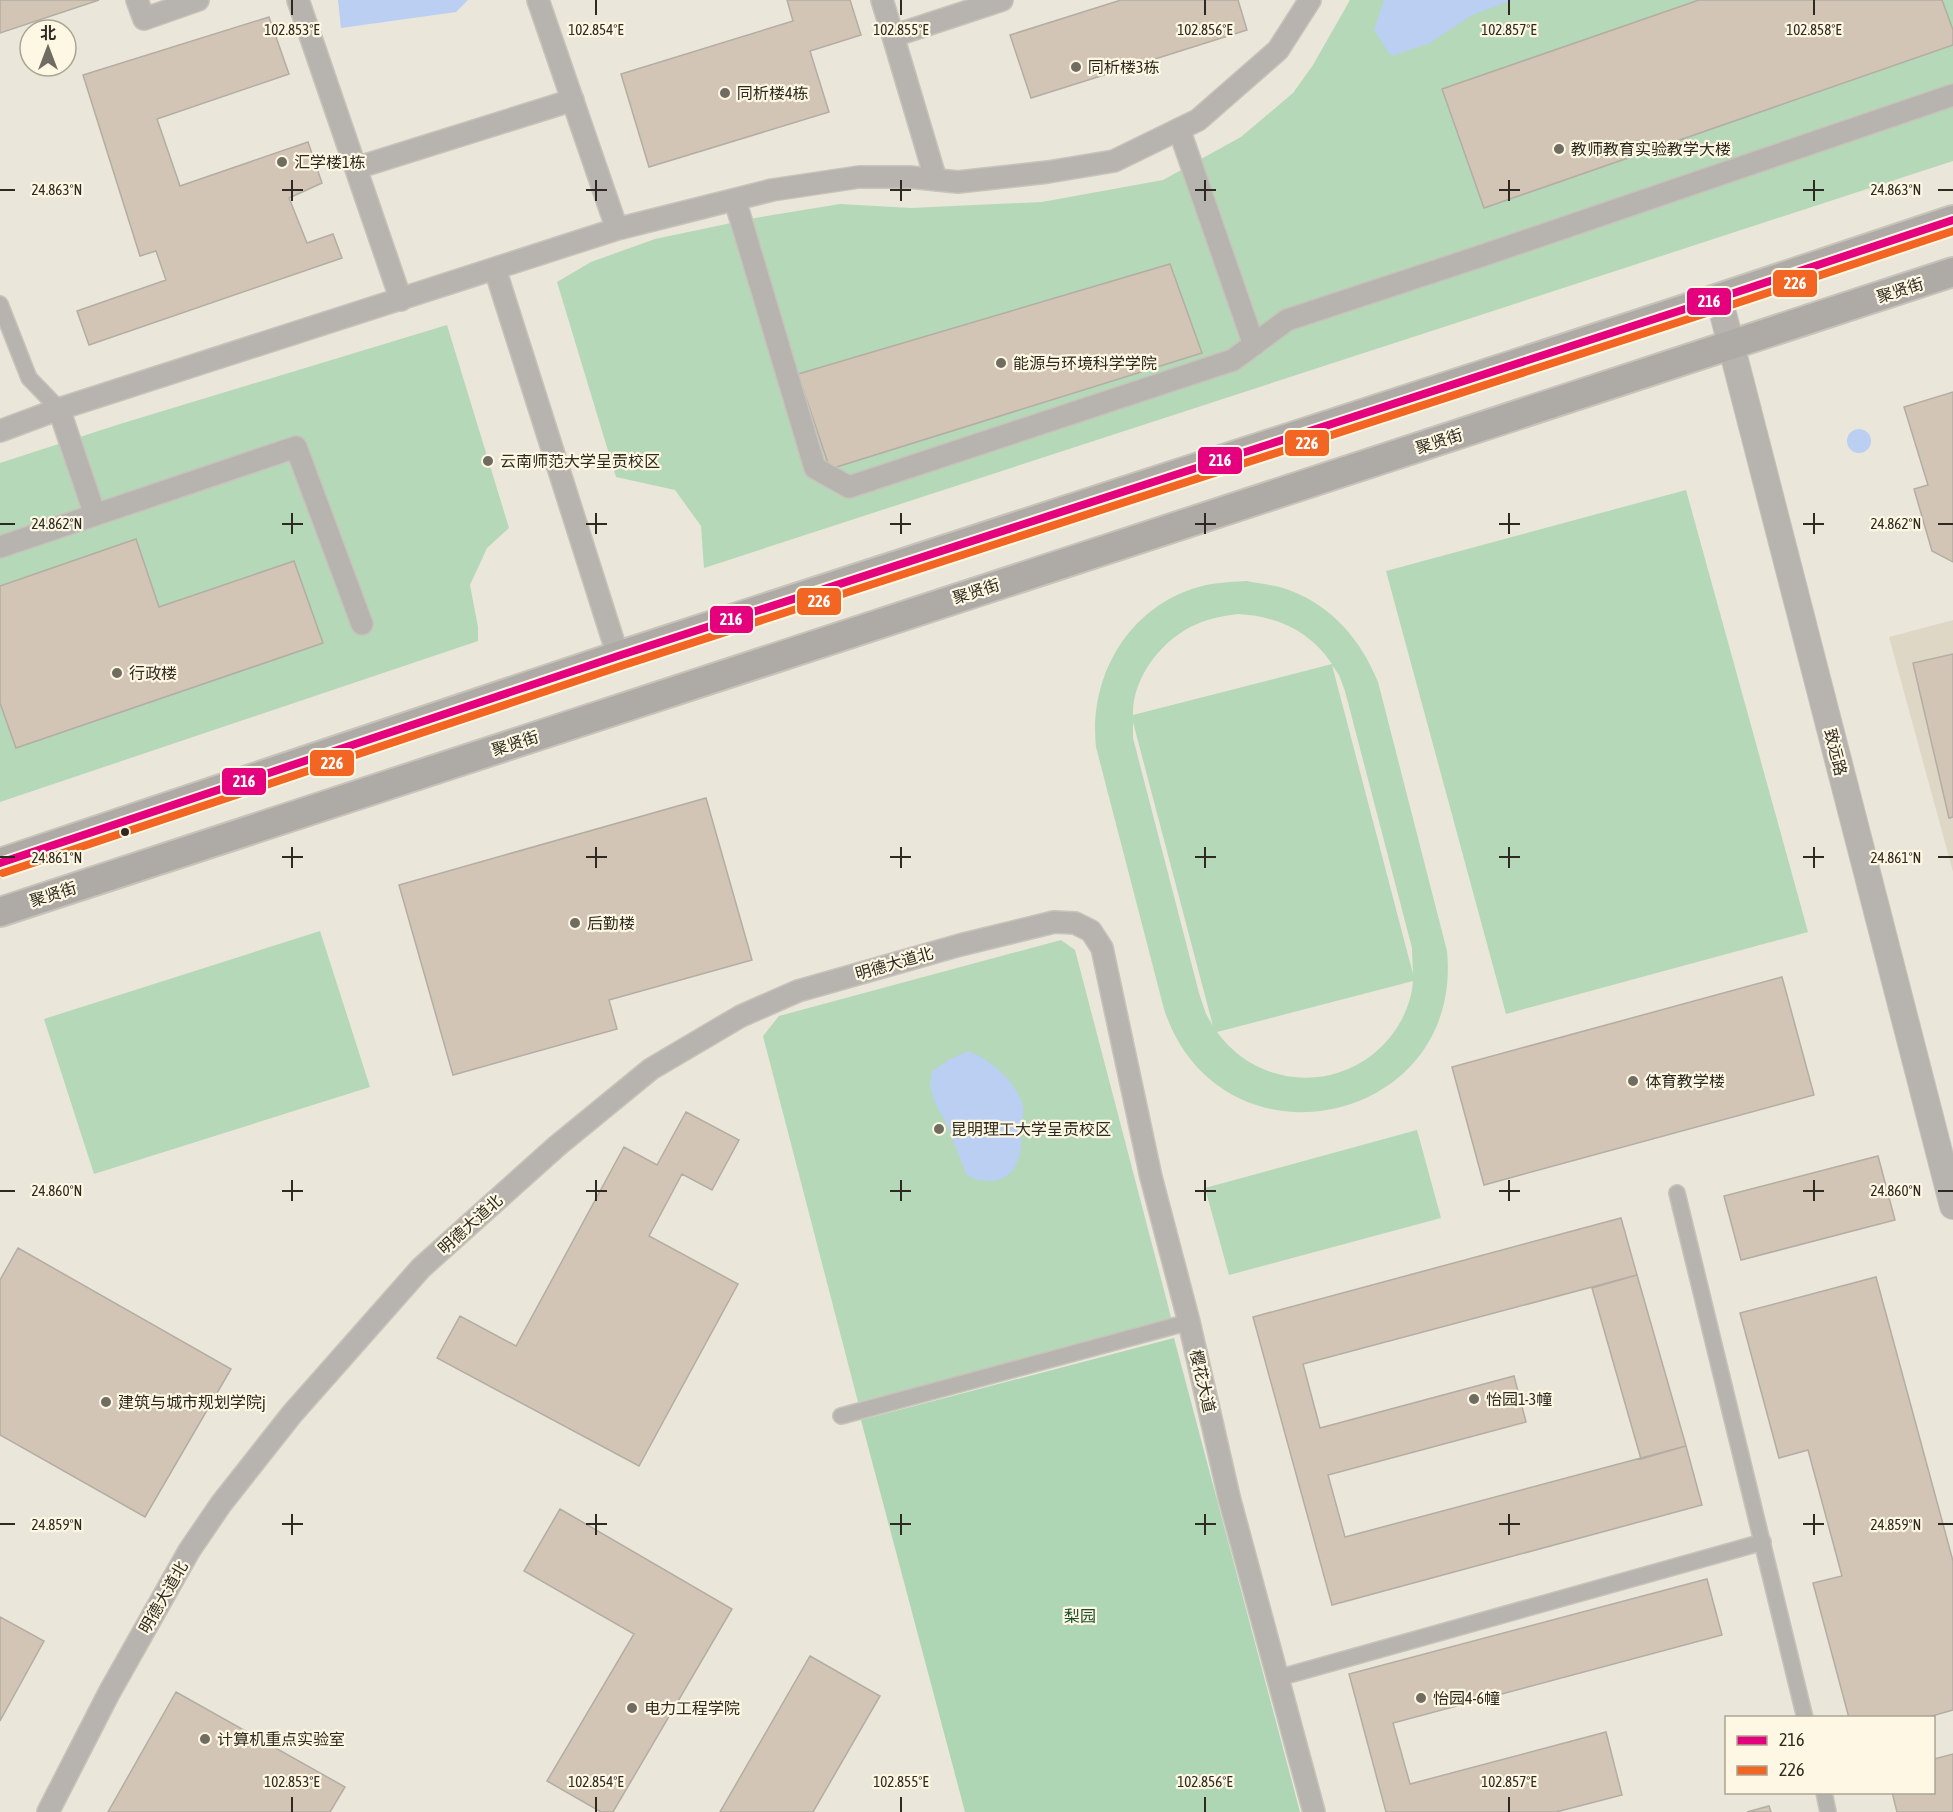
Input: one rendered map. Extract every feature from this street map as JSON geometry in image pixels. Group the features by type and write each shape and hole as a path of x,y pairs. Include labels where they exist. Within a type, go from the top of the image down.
{"main road":[{"path":"0,863 618,656 1953,220"},
{"name":"聚贤街","path":"0,912 1953,272"}],"street":[{"path":"137,0 144,19 198,0"},
{"path":"298,0 401,300"},
{"path":"538,0 617,229"},
{"path":"882,0 936,180"},
{"path":"893,36 1002,0"},
{"path":"0,431 59,409 617,229 772,190 859,177 909,177 958,182 1048,172 1114,161 1198,120 1278,50 1310,0"},
{"path":"735,200 815,468 849,487 1233,360 1287,320 1953,95"},
{"path":"356,168 573,100"},
{"path":"1179,129 1254,345"},
{"path":"495,269 618,656"},
{"name":"致远路","path":"1719,298 1953,1206"},
{"path":"0,304 29,378 59,409 95,515"},
{"path":"0,547 296,447 362,624"},
{"name":"明德大道北","path":"48,1812 109,1693 189,1551 221,1504 284,1423 421,1268 557,1146 616,1097 651,1070 710,1034 741,1016 798,991 950,948 1054,922 1075,923 1091,931 1102,948"},
{"name":"樱花大道","path":"1102,948 1151,1177 1189,1322 1230,1497 1314,1812"},
{"path":"1677,1193 1805,1716"},
{"path":"841,1416 1189,1322"},
{"path":"1278,1678 1763,1542"},
{"path":"1824,1794 1828,1812"}],"shaded area":[{"path":"1953,620 1953,872 1889,637"}],"green space":[{"path":"1350,0 1953,0 1953,161 704,568 701,526 675,490 616,477 557,282 591,262 655,239 755,218 840,204 911,208 1042,202 1163,180 1241,137 1293,93 1313,65"},
{"path":"447,325 509,528 487,548 470,585 478,627 478,641 0,802 0,463 120,424"},
{"path":"1686,490 1808,932 1506,1014 1386,571"},
{"path":"1247,581 1289,590 1319,605 1343,626 1363,652 1378,682 1447,951 1442,1011 1418,1058 1379,1091 1332,1109 1282,1111 1234,1096 1193,1062 1164,1009 1096,747 1095,722 1098,698 1105,674 1129,633 1146,615 1166,601 1189,590 1210,584","holes":["1238,614 1279,622 1303,634 1323,652 1332,664 1133,715 1138,687 1152,660 1184,630 1212,619","1332,665 1345,691 1412,948 1413,974","1133,722 1213,1026 1199,993 1133,738","1413,981 1407,1008 1394,1032 1376,1052 1354,1066 1330,1075 1306,1078 1281,1075 1257,1066 1235,1052 1217,1032"]},
{"path":"320,931 370,1087 94,1174 44,1019"},
{"path":"1061,940 1075,950 1172,1321 858,1402 763,1036 779,1016"},
{"path":"1417,1130 1441,1218 1229,1275 1205,1188"},
{"name":"梨园","path":"1174,1338 1300,1812 965,1812 861,1420"}],"water":[{"path":"338,0 468,0 456,12 341,28"},
{"path":"1384,0 1513,0 1472,15 1430,43 1391,56 1374,30"},
{"path":"1859,429 1864,430 1870,436 1870,446 1864,452 1859,453 1854,452 1848,446 1847,441 1848,436 1854,430"},
{"path":"969,1051 986,1060 1009,1080 1020,1097 1024,1111 1019,1158 1010,1173 995,1181 977,1180 967,1176 947,1125 934,1101 930,1085 932,1071 952,1058"}],"building":[{"path":"0,0 99,0 45,18 18,18 18,27 0,33"},
{"name":"同析楼4栋","path":"787,0 850,0 861,35 810,51 829,112 649,167 621,74 793,21"},
{"name":"同析楼3栋","path":"1121,0 1238,0 1247,30 1031,98 1010,35"},
{"name":"教师教育实验教学大楼","path":"1699,0 1942,0 1953,30 1953,45 1484,208 1442,89"},
{"name":"汇学楼1栋","path":"269,17 289,74 157,119 180,186 308,142 322,183 289,198 307,243 333,234 342,258 89,345 77,311 166,280 156,251 140,256 83,75"},
{"name":"能源与环境科学学院","path":"1170,264 1202,353 830,469 798,374"},
{"path":"1953,392 1953,562 1932,551 1914,489 1928,485 1904,407"},
{"name":"行政楼","path":"136,539 159,607 294,561 323,643 16,748 0,703 0,586"},
{"path":"1953,654 1953,817 1949,818 1913,663"},
{"name":"后勤楼","path":"706,798 752,960 609,1000 617,1029 453,1075 399,885"},
{"name":"体育教学楼","path":"1782,977 1814,1095 1484,1185 1452,1067"},
{"path":"686,1112 739,1140 712,1190 682,1174 649,1236 738,1284 639,1466 437,1358 460,1316 516,1346 624,1147 657,1165"},
{"path":"1878,1156 1895,1220 1741,1260 1724,1196"},
{"name":"怡园1-3幢","path":"1621,1218 1637,1275 1303,1364 1320,1428 1514,1376 1526,1422 1328,1475 1345,1537 1686,1446 1702,1505 1332,1605 1253,1317"},
{"name":"建筑与城市规划学院j","path":"18,1248 231,1369 145,1517 0,1435 0,1280"},
{"path":"1637,1275 1686,1446 1641,1459 1592,1288"},
{"path":"1876,1277 1953,1561 1953,1710 1932,1716 1848,1716 1813,1583 1842,1576 1808,1450 1779,1458 1740,1313"},
{"name":"电力工程学院","path":"560,1509 732,1609 613,1812 601,1812 547,1781 634,1634 524,1571"},
{"name":"怡园4-6幢","path":"1707,1579 1722,1635 1393,1723 1410,1784 1606,1732 1622,1795 1556,1812 1386,1812 1349,1674"},
{"path":"0,1617 44,1641 0,1721"},
{"path":"810,1656 880,1696 813,1812 720,1812"},
{"name":"计算机重点实验室","path":"176,1692 345,1787 330,1812 108,1812"},
{"path":"1953,1754 1953,1812 1897,1812 1892,1794 1935,1794 1935,1759"},
{"path":"1769,1806 1771,1812 1747,1812"}],"transit line":[{"name":"216","path":"0,863 618,656 1953,220"},
{"name":"226","path":"3,873 621,666 1953,231"}],"place":[{"name":"同析楼3栋","path":"1076,67"},
{"name":"同析楼4栋","path":"725,93"},
{"name":"教师教育实验教学大楼","path":"1559,149"},
{"name":"汇学楼1栋","path":"282,162"},
{"name":"能源与环境科学学院","path":"1001,363"},
{"name":"云南师范大学呈贡校区","path":"488,461"},
{"name":"行政楼","path":"117,673"},
{"name":"后勤楼","path":"575,923"},
{"name":"体育教学楼","path":"1633,1081"},
{"name":"昆明理工大学呈贡校区","path":"939,1129"},
{"name":"怡园1-3幢","path":"1474,1399"},
{"name":"建筑与城市规划学院j","path":"106,1402"},
{"name":"怡园4-6幢","path":"1421,1698"},
{"name":"电力工程学院","path":"632,1708"},
{"name":"计算机重点实验室","path":"205,1739"}]}
